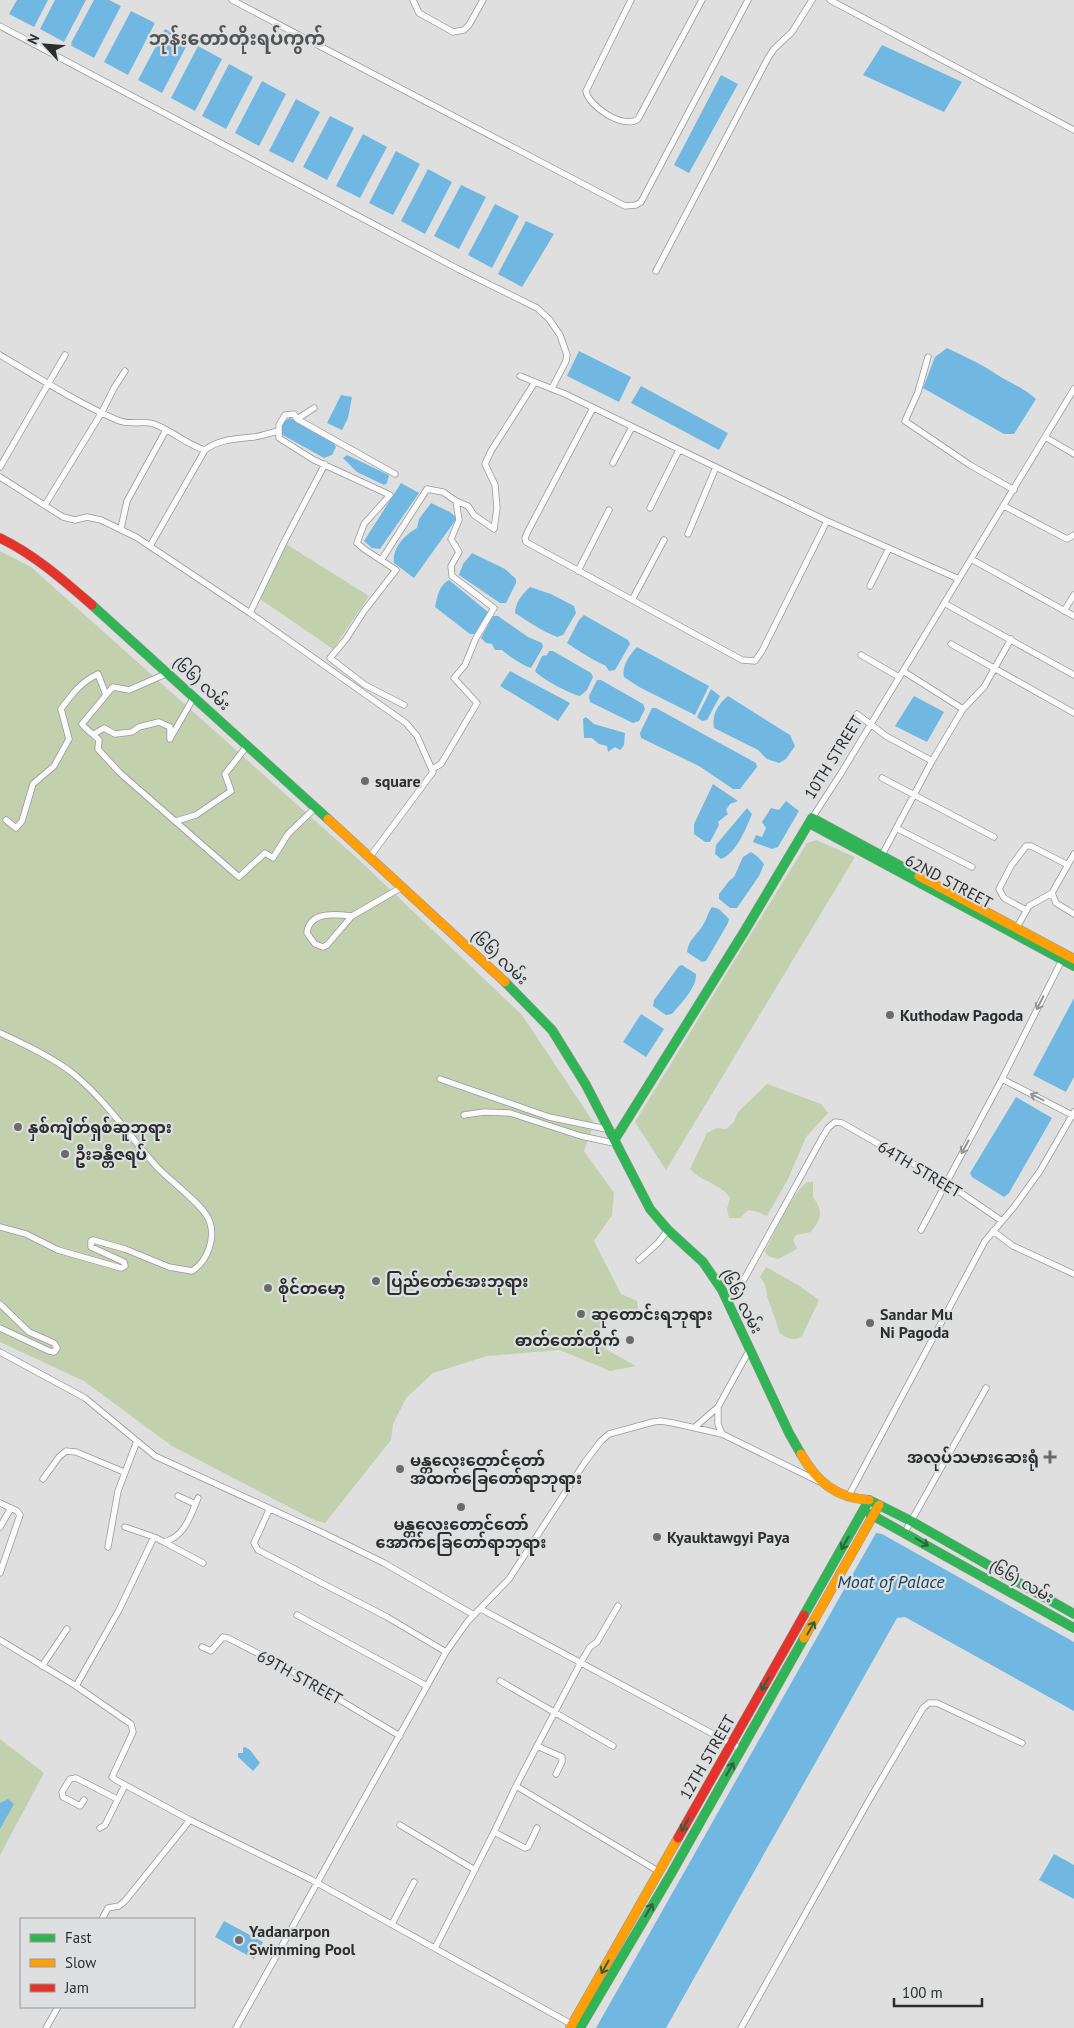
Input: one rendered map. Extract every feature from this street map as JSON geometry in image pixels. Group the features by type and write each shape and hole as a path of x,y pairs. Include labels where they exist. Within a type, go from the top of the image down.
{"main road":[{"name":"(၆၆) လမ်း","path":"0,538 19,547 52,570 168,673 522,998 552,1030 611,1130 650,1209 668,1230 702,1262 726,1297 799,1452 813,1473 822,1482 851,1498 863,1511 904,1532 1074,1628"},
{"name":"62ND STREET","path":"811,821 1071,961"},
{"name":"10TH STREET","path":"617,1142 811,821"},
{"name":"62ND STREET","path":"857,846 882,855 956,900"},
{"name":"(၆၆) လမ်း","path":"851,1498 869,1500 911,1520 1074,1614"},
{"name":"12TH STREET","path":"575,2027 658,1871 869,1500"},
{"name":"12TH STREET","path":"575,2027 742,1749 879,1505"}],"street":[{"path":"232,0 625,206 630,206 641,202 748,0"},
{"path":"413,0 419,13 454,32 464,30 469,25 483,0"},
{"path":"631,0 586,90 592,104 622,122 629,123 638,119 702,0"},
{"path":"656,271 768,58 774,49 792,32 812,0"},
{"path":"830,0 1074,130"},
{"path":"0,26 537,308 549,318 560,335 567,355 566,361 552,388"},
{"path":"0,355 118,421 133,424 147,423 166,430 196,448 205,450"},
{"path":"0,467 65,355"},
{"path":"928,357 918,392 905,421 970,465 1014,490"},
{"path":"45,505 126,371"},
{"path":"520,376 552,388 827,522 959,579"},
{"path":"382,560 427,489 443,492 456,501 468,506 474,515 494,529 497,508 495,485 484,464 535,382"},
{"name":"10TH STREET","path":"811,821 1074,389"},
{"path":"297,418 314,408"},
{"path":"593,408 528,531 525,540 527,544 742,660 754,662 762,651 827,522"},
{"path":"395,474 297,418 294,414 285,415 279,425 279,438 282,440 314,460 390,495 364,524 357,543 364,550 396,570 364,610 346,640 330,658 365,685 404,705"},
{"path":"613,463 632,427"},
{"path":"121,528 127,501 166,430"},
{"path":"150,546 205,450 215,444 231,439 257,437 278,432"},
{"path":"1045,437 1074,454"},
{"path":"650,508 679,450"},
{"path":"250,613 284,542 325,464"},
{"path":"688,534 716,468"},
{"path":"0,477 63,517 75,520 87,517 121,528 250,613 406,723 417,736 433,772 369,858"},
{"path":"432,769 441,764 477,703 454,678 465,665 476,638 494,608 452,576 452,566 458,552 451,539 459,520 456,501"},
{"path":"1004,506 1067,539 1074,535"},
{"path":"578,571 609,510"},
{"path":"632,600 664,540"},
{"path":"870,586 889,548"},
{"path":"972,559 1074,616"},
{"path":"1064,611 1074,595"},
{"path":"944,603 1074,674"},
{"path":"882,855 932,761 963,709 982,690 1011,639"},
{"path":"951,644 1074,713"},
{"path":"861,655 899,677"},
{"path":"903,670 963,709"},
{"path":"168,673 129,690 113,687 82,724 86,730 94,734 99,740 98,749 120,773 239,877 264,853 273,858 288,834 315,808"},
{"path":"6,820 16,828 22,820 33,784 54,766 69,739 61,709 75,690 87,679 98,674 106,695"},
{"path":"94,734 104,728 115,734 132,732 139,727 159,722 170,727 170,738 194,697"},
{"path":"857,714 886,736 932,761"},
{"path":"176,821 196,815 231,791 225,774 247,746"},
{"path":"882,778 994,836"},
{"path":"896,828 972,867"},
{"path":"1026,910 1004,898 999,890 1026,846 1035,848 1068,865"},
{"path":"1015,930 1026,910 1032,904 1052,893 1074,854"},
{"path":"352,916 331,914 320,916 310,923 307,934 315,944 323,947 332,940 352,916 402,887"},
{"path":"1052,893 1056,903 1074,914"},
{"path":"921,1230 945,1182 1002,1079 1071,961"},
{"path":"0,1033 64,1067 76,1076 158,1167 204,1212 212,1227 206,1256 199,1266 192,1271 169,1267 125,1248 93,1240 91,1242 91,1247 124,1262 125,1266 121,1268 63,1251 26,1234 0,1226"},
{"path":"440,1079 549,1117 611,1130"},
{"path":"851,1498 985,1241 1040,1171 1073,1114 1002,1079"},
{"path":"464,1115 493,1111 510,1113 574,1134 617,1142"},
{"name":"64TH STREET","path":"726,1297 738,1289 742,1283 822,1138 828,1128 835,1122 842,1123 945,1182 1002,1221"},
{"path":"639,1260 658,1243 668,1230"},
{"path":"993,1231 1013,1246 1074,1274"},
{"path":"0,1304 29,1332 54,1343 57,1348 54,1352 49,1351 0,1328"},
{"path":"695,1428 718,1407 750,1349"},
{"path":"0,1352 85,1398 155,1456 215,1482 384,1563 474,1615"},
{"path":"904,1532 986,1388"},
{"path":"718,1407 718,1424 722,1434"},
{"path":"236,2028 446,1652 463,1627 509,1579 580,1469 605,1437 661,1420 722,1434 822,1482"},
{"path":"108,1547 118,1491 137,1441"},
{"path":"43,1479 59,1457 66,1451 76,1452 124,1472"},
{"path":"164,1542 174,1539 180,1534 197,1501 178,1496"},
{"path":"0,1503 17,1511 20,1516 0,1573"},
{"path":"0,1527 11,1508"},
{"path":"270,1510 254,1543 258,1550 387,1617 446,1652"},
{"path":"125,1527 154,1537 203,1563"},
{"path":"76,1686 119,1610 154,1537"},
{"path":"435,1948 516,1786 581,1662 590,1647 597,1642 618,1606"},
{"path":"481,1609 742,1749"},
{"path":"297,1615 428,1686"},
{"path":"42,1666 67,1629"},
{"name":"69TH STREET","path":"202,1647 212,1651 220,1639 223,1637 228,1638 288,1670 400,1736"},
{"path":"0,1640 76,1686 131,1724 133,1728 131,1738 112,1777 190,1820 316,1882 575,2027"},
{"path":"500,1681 613,1746"},
{"path":"741,2028 923,1708 930,1703 937,1703 1022,1743"},
{"path":"537,1746 562,1758 556,1774"},
{"path":"84,1800 80,1806 63,1797 62,1792 70,1779 76,1778 117,1799"},
{"path":"100,1828 105,1825 125,1785"},
{"path":"516,1786 658,1871"},
{"path":"103,1918 108,1908 119,1906 125,1901 190,1820"},
{"path":"400,1825 475,1870"},
{"path":"494,1832 525,1848 528,1847 537,1828"},
{"path":"392,1924 414,1882"},
{"path":"46,2028 57,2008"}],"green space":[{"path":"286,544 369,596 333,649 260,599"},
{"path":"0,551 31,567 358,859 522,1015 594,1123 584,1151 614,1193 612,1215 594,1241 621,1294 637,1301 638,1308 633,1316 619,1312 607,1317 600,1332 605,1349 636,1366 610,1371 560,1350 487,1356 433,1373 406,1398 393,1424 391,1440 325,1523 314,1520 172,1446 84,1381 0,1342"},
{"path":"816,840 855,857 666,1170 635,1122 807,843"},
{"path":"767,1084 821,1104 828,1113 806,1137 788,1179 767,1216 748,1210 740,1218 729,1218 727,1209 730,1198 721,1189 690,1169 707,1133 717,1128 726,1129 734,1122 738,1112"},
{"path":"807,1182 813,1182 813,1197 820,1210 817,1223 811,1232 796,1235 793,1240 797,1249 778,1259 768,1256 765,1251 795,1196"},
{"path":"766,1267 798,1285 819,1300 802,1336 799,1338 790,1338 779,1332 763,1280 760,1277"},
{"path":"0,1739 44,1773 0,1855"}],"water":[{"path":"17,0 48,0 34,27 9,14"},
{"path":"55,0 86,0 64,42 40,29"},
{"path":"94,0 109,0 121,6 94,58 70,45"},
{"path":"131,11 155,23 128,75 104,62"},
{"path":"165,29 189,41 162,93 138,80"},
{"path":"882,45 962,82 944,112 863,75"},
{"path":"198,46 222,59 195,111 171,98"},
{"path":"229,64 253,77 226,129 202,116"},
{"path":"721,75 738,84 689,173 674,165"},
{"path":"262,81 286,94 259,146 235,133"},
{"path":"296,99 320,112 293,163 269,151"},
{"path":"330,116 354,128 327,180 303,167"},
{"path":"363,134 387,147 360,198 336,186"},
{"path":"396,151 420,164 393,215 369,203"},
{"path":"428,169 452,182 425,234 401,221"},
{"path":"461,185 486,197 459,249 434,236"},
{"path":"495,204 519,216 492,268 468,255"},
{"path":"526,221 554,234 522,287 498,274"},
{"path":"947,348 984,367 1036,399 1014,434 1004,434 923,388 935,357"},
{"path":"579,351 631,377 619,402 567,376"},
{"path":"641,386 728,433 719,450 631,403"},
{"path":"341,395 352,397 348,418 342,430 327,423"},
{"path":"290,418 334,443 336,447 332,455 324,458 281,434 283,424"},
{"path":"347,455 389,475 387,483 384,485 357,472 343,458"},
{"path":"401,483 419,493 380,549 372,548 364,541"},
{"path":"431,503 450,512 457,518 414,578 394,563 395,553 403,538 417,528 419,519"},
{"path":"472,553 505,569 516,579 516,583 506,603 500,603 459,575 463,564"},
{"path":"449,580 488,612 476,634 470,634 435,607 441,588"},
{"path":"530,587 551,594 574,606 576,613 563,635 557,637 551,635 515,613 520,598"},
{"path":"584,615 628,640 630,644 615,670 609,671 605,665 567,643 579,620"},
{"path":"493,616 498,616 528,637 542,643 543,647 531,668 502,650 495,650 492,644 486,643 481,638"},
{"path":"637,647 709,686 695,715 639,687 624,677 625,665"},
{"path":"549,651 553,651 591,673 593,677 587,690 580,696 543,678 535,671 542,656 547,655"},
{"path":"510,671 570,703 558,721 500,686"},
{"path":"597,680 601,680 643,704 645,709 639,721 633,723 590,702 589,696"},
{"path":"711,689 720,696 707,720 702,721 697,717"},
{"path":"728,696 790,735 795,746 786,759 779,763 767,759 758,750 714,728 713,723 716,710"},
{"path":"914,696 944,712 927,742 895,726"},
{"path":"652,708 656,708 756,763 757,767 740,789 733,789 699,766 641,738 640,733"},
{"path":"586,717 594,724 625,733 624,745 620,750 615,747 608,752 607,746 599,744 592,738 584,738 583,719"},
{"path":"713,784 738,801 730,804 726,810 728,814 718,822 719,825 710,842 705,842 694,834 694,824"},
{"path":"786,801 799,811 778,847 772,849 753,842 756,835 762,837 766,828 762,822 771,808 779,810"},
{"path":"747,808 752,814 744,833 732,851 721,859 715,854 716,845"},
{"path":"751,852 764,864 759,876 737,908 730,908 719,899 719,894 734,877 743,857"},
{"path":"712,907 719,909 729,919 706,961 702,962 687,952 691,941 701,928"},
{"path":"682,965 696,974 696,979 683,1001 672,1014 666,1015 653,1006 654,1000 679,966"},
{"path":"1074,998 1074,1077 1066,1092 1033,1075"},
{"path":"641,1014 664,1029 646,1057 623,1042"},
{"path":"1016,1097 1052,1118 1009,1193 1004,1197 972,1177 970,1173"},
{"name":"Moat of Palace","path":"876,1533 882,1534 1074,1642 1074,1711 905,1617 897,1618 666,2028 596,2028"},
{"path":"245,1747 250,1750 260,1763 253,1771 238,1757 238,1753 243,1753 243,1748"},
{"path":"8,1799 14,1804 0,1829 0,1803"},
{"path":"1054,1854 1074,1865 1074,1899 1039,1880"},
{"name":"Yadanarpon Swimming Pool","path":"224,1921 263,1942 254,1959 215,1937"}],"traffic: fast":[{"path":"92,605 328,819"},
{"path":"615,1139 744,932 812,818 919,876"},
{"path":"809,823 1074,966"},
{"path":"505,982 552,1030 586,1085 650,1209 668,1230 703,1262 722,1290 789,1433 801,1454"},
{"path":"804,1615 869,1500 911,1521 1074,1614"},
{"path":"870,1514 1074,1628"},
{"path":"580,2028 671,1874 804,1638"}],"traffic: slow":[{"path":"328,819 505,982"},
{"path":"919,876 1074,959"},
{"path":"801,1454 814,1473 829,1487 847,1496 869,1500"},
{"path":"804,1638 879,1505"},
{"path":"570,2028 678,1838"}],"traffic: jam":[{"path":"0,538 37,560 92,605"},
{"path":"678,1838 804,1615"}],"place":[{"name":"square","path":"365,781"},
{"name":"Kuthodaw Pagoda","path":"890,1015"},
{"name":"နှစ်ကျိတ်ရှစ်ဆူဘုရား","path":"18,1127"},
{"name":"ဦးခန္တီဇရပ်","path":"65,1154"},
{"name":"ပြည်တော်အေးဘုရား","path":"376,1281"},
{"name":"စိုင်တမော့","path":"268,1288"},
{"name":"ဆုတောင်းရဘုရား","path":"581,1314"},
{"name":"Sandar Mu Ni Pagoda","path":"870,1323"},
{"name":"ဓာတ်တော်တိုက်","path":"630,1340"},
{"name":"အလုပ်သမားဆေးရုံ","path":"1050,1457"},
{"name":"မန္တ‌လေးတောင်တော် အထက်ခြေတော်ရာဘုရား‌","path":"400,1469"},
{"name":"မန္တ‌လေးတောင်တော် အောက်ခြေတော်ရာဘုရား‌","path":"461,1507"},
{"name":"Kyauktawgyi Paya","path":"657,1537"},
{"name":"Yadanarpon Swimming Pool","path":"239,1940"}],"district":[{"name":"ဘုန်းတော်တိုးရပ်ကွက်","path":"237,38"}]}
